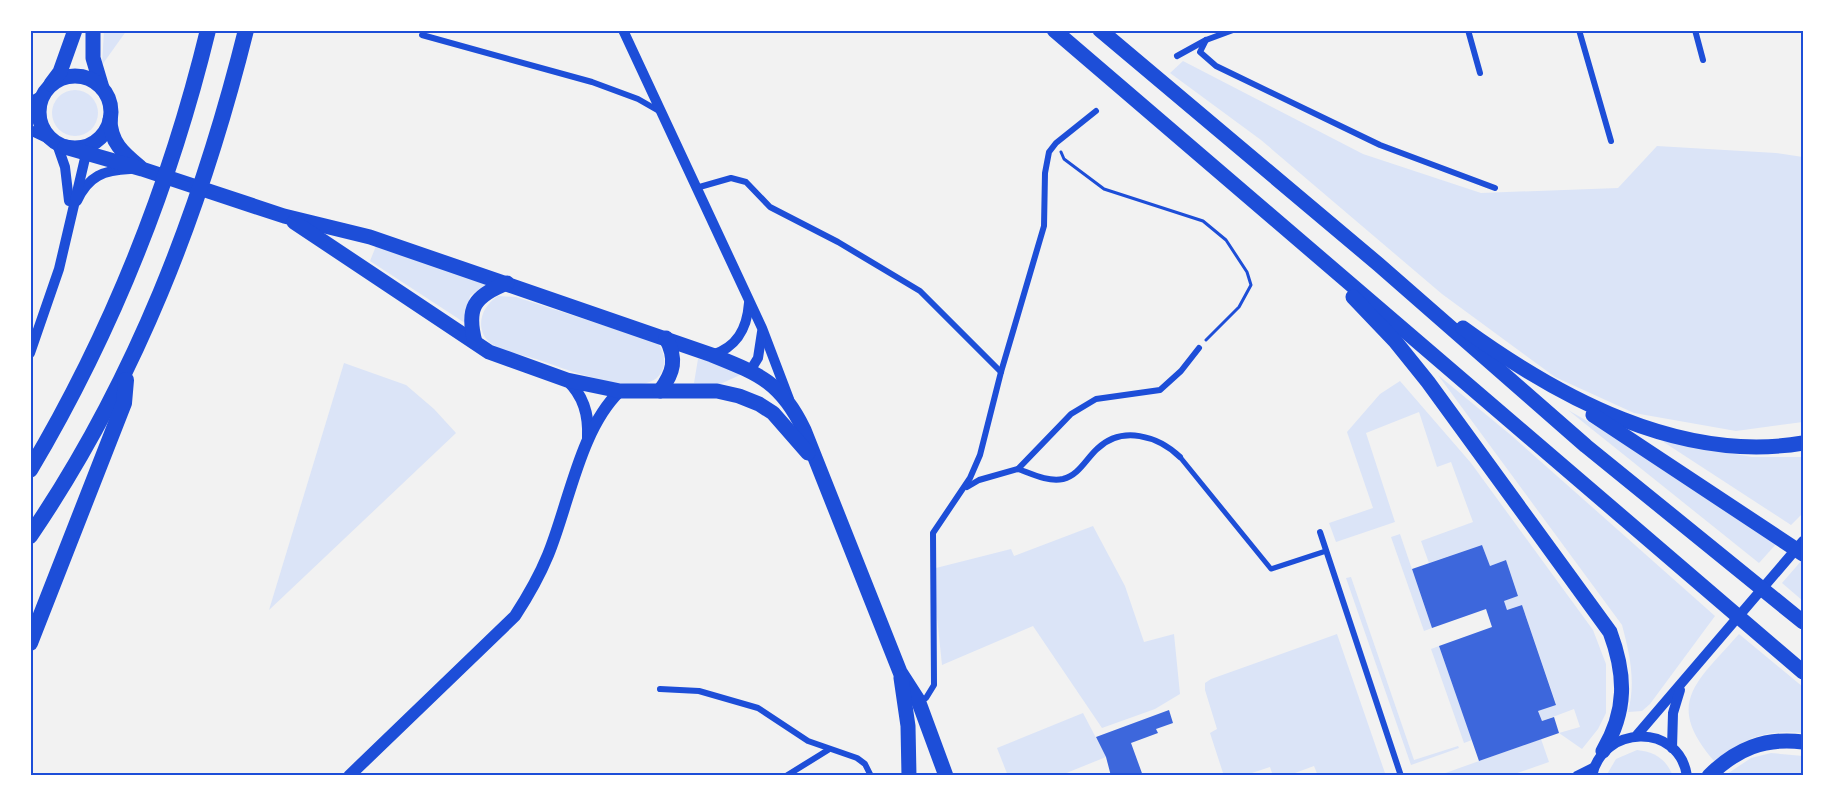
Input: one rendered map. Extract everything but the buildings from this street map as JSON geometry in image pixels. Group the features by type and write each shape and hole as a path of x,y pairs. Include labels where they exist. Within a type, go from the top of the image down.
{"highway":[{"path":"30,470 82,378 133,265 170,166 208,30"},
{"path":"30,536 87,444 128,366 160,296 195,205 246,30"},
{"path":"30,643 123,403 128,366"}],"main road":[{"path":"75,30 60,72 41,94 39,104 40,124 58,144 89,149 284,216 370,237 507,283 712,355 750,371 779,390 791,403 900,672 918,700 946,776"},
{"path":"89,149 107,129 111,108 93,58 93,30"},
{"path":"1054,30 1260,204 1803,672"},
{"path":"1100,30 1378,264 1586,446 1803,622"},
{"path":"41,94 72,76 84,76 102,88"},
{"path":"110,119 116,144 142,169"},
{"path":"1260,204 1395,341 1602,617 1616,647 1622,692 1619,720 1603,751"},
{"path":"284,216 489,352 567,380 620,391 717,391 748,399 773,413 818,468"},
{"path":"1378,264 1497,353 1803,554"},
{"path":"475,342 470,319 473,307 480,297 491,289 507,283"},
{"path":"660,391 673,371 674,357 666,338"},
{"path":"717,391 738,385 750,371"},
{"path":"567,380 578,389 586,409 588,442"},
{"path":"1552,388 1595,409 1665,433 1704,441 1766,448 1803,443"},
{"path":"349,776 515,616 549,554 588,442 605,406 620,391"},
{"path":"900,672 909,726 909,776"},
{"path":"1709,776 1748,747 1766,741 1803,742"}],"street":[{"path":"623,30 762,328 791,403"},
{"path":"1177,56 1206,40 1233,30"},
{"path":"1468,30 1480,73"},
{"path":"1579,30 1611,141"},
{"path":"1695,30 1703,60"},
{"path":"422,35 592,82 638,99 660,112"},
{"path":"1206,40 1200,51 1216,66 1380,145 1495,188"},
{"path":"918,700 926,698 934,685 933,533 960,494 980,455 1000,372 1044,226 1047,162 1056,142 1096,111"},
{"path":"30,130 58,144 67,176 69,218"},
{"path":"30,353 59,269 69,218 89,149"},
{"path":"69,218 85,186 94,176 105,171 142,169"},
{"path":"696,188 731,178 746,182 770,207 838,242 920,291 1000,372"},
{"path":"712,355 722,352 738,339 745,325 749,303"},
{"path":"750,371 761,347 762,328"},
{"path":"960,494 980,480 1018,469 1071,414 1096,399 1160,390 1181,371 1199,348"},
{"path":"1018,469 1039,477 1064,478 1075,473 1107,441 1134,434 1168,446 1180,457 1271,569 1326,551"},
{"path":"1320,532 1401,776"},
{"path":"1637,735 1803,541"},
{"path":"1672,748 1673,713 1677,696 1685,679"},
{"path":"660,688 699,691 758,708 808,741 828,750 857,758 865,764 870,776"},
{"path":"1577,776 1593,772 1603,751 1618,740 1637,735 1662,740 1672,748 1681,759 1687,776"},
{"path":"786,776 828,750"}],"path":[{"path":"1056,142 1064,159 1104,189 1203,221 1226,240 1247,272 1251,285 1239,307 1199,348"}],"shaded area":[{"path":"104,30 127,30 102,65"},
{"path":"1183,61 1363,154 1481,193 1618,188 1657,146 1776,153 1803,157 1803,422 1736,431 1634,413 1555,377 1442,294 1261,140 1170,73"},
{"path":"75,90 91,97 98,113 91,129 75,136 59,129 52,113 59,97"},
{"path":"376,246 486,284 470,296 465,323 370,261"},
{"path":"498,296 516,297 658,343 664,358 661,373 652,381 638,384 621,383 582,375 499,348 484,336 481,323 484,311"},
{"path":"698,359 717,362 740,375 718,385 694,383"},
{"path":"344,363 406,385 434,409 456,433 269,610"},
{"path":"1438,375 1512,436 1715,616 1650,704 1642,711 1628,712 1632,690 1631,668 1622,625"},
{"path":"1400,381 1471,463 1593,630 1606,664 1606,713 1598,729 1582,749 1559,733 1580,727 1574,709 1542,721 1538,711 1556,704 1522,605 1507,610 1504,601 1518,596 1506,560 1490,566 1482,545 1429,563 1421,541 1473,522 1451,462 1437,467 1419,412 1366,433 1395,522 1336,542 1329,523 1373,508 1347,432 1380,394"},
{"path":"1568,410 1620,440 1777,543 1759,563"},
{"path":"1662,441 1752,457 1803,457 1803,513 1791,525"},
{"path":"1093,526 1125,586 1144,642 1174,634 1180,694 1155,709 1102,728 1033,626 942,665 932,569 1011,549 1014,556"},
{"path":"1400,534 1432,628 1424,631 1391,537"},
{"path":"1803,561 1803,601 1782,583"},
{"path":"1351,577 1414,760 1458,746 1459,748 1411,765 1346,578"},
{"path":"1337,634 1386,776 1318,776 1314,766 1295,773 1296,776 1273,776 1270,767 1243,776 1224,776 1210,733 1217,729 1205,683"},
{"path":"1739,634 1803,687 1803,733 1777,733 1756,737 1736,746 1715,762 1699,742 1691,724 1689,708 1692,694 1699,680"},
{"path":"1439,646 1472,740 1464,743 1431,649"},
{"path":"1083,713 1106,757 1059,776 1008,776 997,748"},
{"path":"1541,739 1549,762 1509,776 1437,776"},
{"path":"1637,750 1659,757 1673,776 1606,776 1616,759"},
{"path":"1771,753 1803,756 1803,776 1724,776 1751,758"}]}
